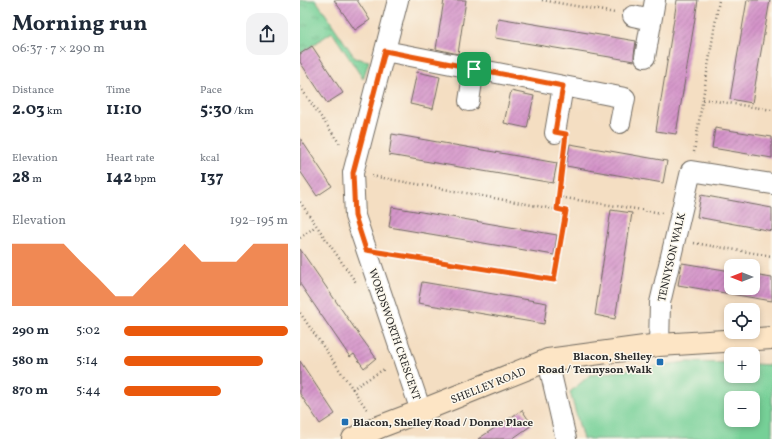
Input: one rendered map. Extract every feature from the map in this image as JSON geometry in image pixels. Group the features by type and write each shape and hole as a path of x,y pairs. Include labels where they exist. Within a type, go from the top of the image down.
{"street":[{"name":"WORDSWORTH CRESCENT","path":"398,0 353,173 355,216 421,411"},
{"path":"645,57 642,18 655,0"},
{"path":"385,51 625,98 620,123"},
{"path":"469,101 474,69"},
{"path":"555,132 563,86"},
{"path":"691,170 772,184"},
{"name":"TENNYSON WALK","path":"659,345 660,303 691,170"},
{"name":"SHELLEY ROAD","path":"353,439 379,427 548,361 659,345 772,338"},
{"path":"548,361 566,439"}],"path":[{"path":"542,0 642,18"},
{"path":"691,170 719,0"},
{"path":"300,87 340,144 360,147"},
{"path":"703,99 772,110"},
{"path":"555,132 566,134 557,209"},
{"path":"353,173 566,211 554,280 366,250"},
{"path":"558,197 680,216"},
{"path":"300,202 357,285"},
{"path":"300,238 316,226"},
{"path":"674,240 772,256"},
{"path":"300,313 379,427"},
{"path":"352,389 402,357"}],"green space":[{"path":"300,0 316,0 355,58 369,61 363,79 332,32 300,54"},
{"path":"686,362 724,363 724,383 760,383 760,364 772,365 772,439 583,439 570,392 590,375"}],"building":[{"path":"334,0 357,0 370,20 355,30"},
{"path":"444,0 466,0 458,54 436,49"},
{"path":"677,0 698,0 676,134 656,131"},
{"path":"747,0 770,0 752,103 730,99"},
{"path":"498,18 636,41 634,61 495,38"},
{"path":"312,46 343,93 327,103 300,62 300,54"},
{"path":"417,72 440,77 433,109 410,104"},
{"path":"511,91 534,96 527,128 504,123"},
{"path":"715,128 772,137 772,158 712,148"},
{"path":"392,134 557,163 553,183 389,155"},
{"path":"300,138 332,186 317,196 300,171"},
{"path":"570,144 667,161 663,183 566,166"},
{"path":"701,195 772,208 772,231 697,217"},
{"path":"392,207 557,235 554,255 389,227"},
{"path":"611,210 632,213 615,319 595,315"},
{"path":"300,249 376,358 364,368 354,354 350,357 300,284"},
{"path":"682,263 724,270 724,293 678,285"},
{"path":"760,276 772,278 772,301 737,295 760,295"},
{"path":"422,282 547,303 544,324 418,303"},
{"path":"300,361 335,414 320,424 300,394"},
{"path":"522,410 532,425 512,439 478,439"}],"place":[{"name":"Blacon, Shelley Road / Tennyson Walk","path":"660,362"},
{"name":"Blacon, Shelley Road / Donne Place","path":"345,422"}],"route":[{"path":"385,51 474,69 563,86 555,132 566,134 557,209 566,211 554,280 366,250 355,216 353,173 385,51"}]}
